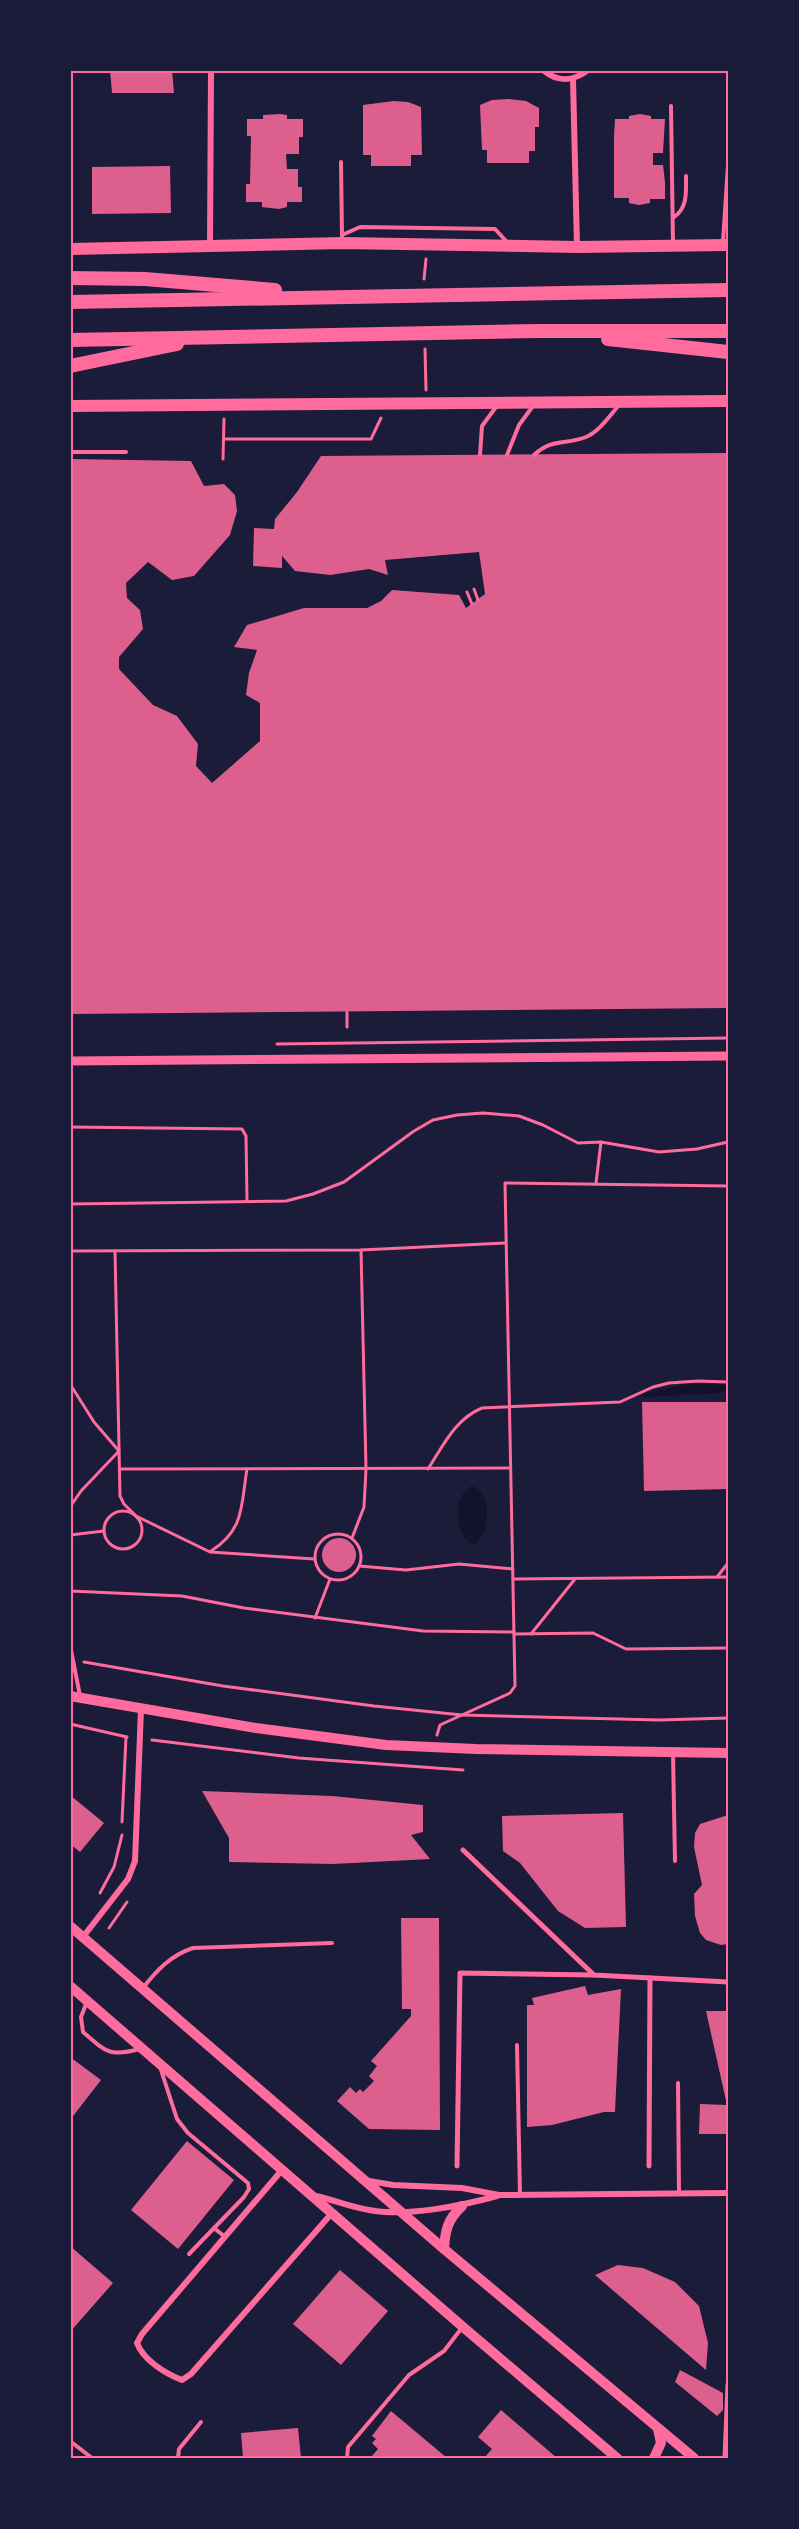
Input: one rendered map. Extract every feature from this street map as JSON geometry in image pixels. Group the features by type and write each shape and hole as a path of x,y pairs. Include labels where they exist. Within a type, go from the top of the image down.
{"highway":[{"path":"70,278 145,279 334,297"},
{"path":"70,302 729,290"},
{"path":"538,331 729,352"},
{"path":"70,340 538,331 729,331"},
{"path":"70,366 209,337"}],"main road":[{"path":"70,249 342,239 511,246 726,245"},
{"path":"70,406 498,405 729,401"},
{"path":"74,1695 141,1709 290,1733 386,1745 673,1754 729,1753"},
{"path":"70,1926 444,2249 694,2458"},
{"path":"70,1986 462,2327 617,2458"},
{"path":"444,2249 448,2222 462,2206"},
{"path":"654,2458 661,2443 658,2429"}],"street":[{"path":"210,245 211,70"},
{"path":"543,70 552,77 573,79 588,70"},
{"path":"573,79 577,247"},
{"path":"70,1061 729,1056"},
{"path":"83,1937 128,1879 135,1861 141,1709"},
{"path":"463,1850 594,1975"},
{"path":"457,2166 460,1974 594,1975 729,1982"},
{"path":"649,2166 650,1978"},
{"path":"282,2169 142,2334 138,2343 141,2352 171,2376 182,2380 191,2374 332,2213"},
{"path":"366,2181 393,2186 462,2188 499,2195 729,2193"},
{"path":"312,2195 371,2211 401,2211 462,2206 499,2195"},
{"path":"724,2458 729,2384"}],"lane":[{"path":"671,106 673,246"},
{"path":"341,162 342,239"},
{"path":"726,245 729,165"},
{"path":"673,218 679,214 686,202 686,176"},
{"path":"342,239 360,227 495,229 511,246"},
{"path":"534,455 549,444 592,434 621,403"},
{"path":"507,455 519,425 535,404"},
{"path":"480,455 482,426 498,405"},
{"path":"70,452 126,452"},
{"path":"70,1645 74,1695"},
{"path":"673,1754 675,1861"},
{"path":"142,1989 158,1969 183,1951 193,1948 332,1943"},
{"path":"87,2000 81,2017 83,2032 107,2052 124,2054 144,2048"},
{"path":"517,2044 520,2195"},
{"path":"158,2061 177,2119 188,2133 248,2183 249,2189 189,2254"},
{"path":"678,2083 679,2193"},
{"path":"214,2228 224,2236"},
{"path":"347,2458 348,2447 409,2375 444,2351 462,2327"},
{"path":"178,2458 179,2450 201,2422"},
{"path":"70,2441 92,2458"}],"path":[{"path":"222,405 225,440 223,459"},
{"path":"225,440 370,439 381,418"},
{"path":"474,589 478,600"},
{"path":"467,592 472,604"},
{"path":"346,1012 347,1027"},
{"path":"267,1044 729,1038"},
{"path":"70,1204 286,1201 344,1182 414,1131 433,1120 450,1116 483,1113 519,1116 543,1125 578,1143 601,1142 645,1150 673,1152 729,1142"},
{"path":"70,1127 242,1129 246,1136 248,1201"},
{"path":"596,1183 601,1142"},
{"path":"437,1748 437,1732 440,1725 513,1690 513,1569 505,1184 596,1183 729,1186"},
{"path":"70,1251 362,1250 505,1243"},
{"path":"352,1538 364,1507 366,1469 362,1250"},
{"path":"115,1251 120,1496 124,1504 136,1516 142,1526 142,1532 132,1546 121,1549 109,1543 104,1531 108,1518 112,1514 125,1511 136,1516 210,1552 314,1558"},
{"path":"428,1469 460,1421 482,1408 509,1405 620,1402 653,1387 669,1383 729,1382"},
{"path":"70,1383 94,1422 119,1451"},
{"path":"70,1507 81,1491 119,1451"},
{"path":"120,1469 510,1468"},
{"path":"210,1552 227,1539 236,1527 241,1512 247,1469"},
{"path":"70,1535 104,1531"},
{"path":"338,1533 352,1538 361,1551 356,1573 344,1580 330,1579 319,1571 314,1558 318,1544 323,1538 338,1533"},
{"path":"717,1577 729,1563"},
{"path":"359,1566 406,1570 459,1564 513,1569"},
{"path":"513,1579 729,1577"},
{"path":"315,1618 330,1579"},
{"path":"531,1634 576,1579"},
{"path":"70,1591 182,1596 315,1618 423,1630 531,1634 593,1633 626,1649 729,1648"},
{"path":"73,1660 235,1688 374,1707 462,1715 659,1720 729,1718"},
{"path":"70,1724 126,1737 299,1758 463,1770"},
{"path":"98,1896 114,1867 122,1837 126,1737"}],"shaded area":[{"path":"687,1384 728,1385 728,1390 720,1393 644,1397 643,1394"},
{"path":"472,1486 484,1496 487,1514 484,1532 475,1545 463,1535 458,1517 461,1498"}],"building":[{"path":"110,70 172,70 174,93 112,93"},
{"path":"492,100 526,101 539,108 539,127 535,127 535,151 529,151 529,163 487,163 487,150 482,150 480,105"},
{"path":"394,101 408,102 421,107 422,155 411,155 411,166 371,166 371,155 363,155 363,105"},
{"path":"640,114 651,116 651,119 665,119 663,153 653,153 653,165 663,165 665,199 650,199 650,203 639,205 629,203 629,198 614,198 614,136 615,119 629,119 629,116"},
{"path":"263,115 287,115 287,119 303,119 303,137 299,137 299,154 286,154 287,169 298,169 298,187 302,187 302,202 287,202 287,207 279,209 262,207 262,202 246,202 246,184 250,184 251,136 247,136 247,119 263,119"},
{"path":"170,166 171,213 92,214 92,167"},
{"path":"728,453 728,1008 70,1014 70,459 191,461 204,486 224,484 235,495 237,511 230,535 194,576 172,580 148,562 126,583 127,598 140,610 143,629 119,657 119,669 153,705 177,716 198,744 196,766 212,783 260,741 260,703 246,695 249,673 257,650 234,647 247,625 304,608 367,608 381,601 392,590 459,595 466,608 485,594 479,552 385,560 388,575 369,569 330,575 295,571 282,556 282,568 253,566 254,528 274,529 275,519 297,492 321,456"},
{"path":"642,1402 728,1402 728,1489 644,1491"},
{"path":"339,1538 351,1543 356,1555 351,1567 339,1572 327,1567 322,1555 327,1543"},
{"path":"202,1791 332,1796 423,1805 423,1832 411,1835 430,1859 333,1864 229,1862 229,1838"},
{"path":"70,1795 104,1823 80,1852 70,1844"},
{"path":"623,1813 626,1927 585,1928 558,1911 520,1863 503,1851 502,1816"},
{"path":"728,1815 728,1944 721,1945 706,1940 700,1933 695,1916 694,1894 702,1885 694,1847 695,1833 700,1824"},
{"path":"401,1918 439,1918 440,2130 369,2129 337,2101 350,2087 356,2093 360,2089 363,2092 374,2081 369,2076 377,2066 371,2061 411,2016 411,2009 402,2009"},
{"path":"585,1986 588,1995 621,1989 615,2112 604,2112 552,2125 527,2127 527,2005 534,2005 532,1998"},
{"path":"706,2011 728,2011 728,2134 699,2134 700,2104 727,2105"},
{"path":"70,2057 101,2080 70,2120"},
{"path":"187,2141 234,2180 178,2249 131,2210"},
{"path":"70,2246 113,2283 70,2332"},
{"path":"618,2265 643,2268 675,2282 699,2306 708,2343 706,2370 595,2275"},
{"path":"340,2270 388,2311 341,2365 293,2324"},
{"path":"680,2370 723,2393 723,2410 717,2416 675,2382"},
{"path":"501,2410 557,2458 484,2458 492,2449 478,2437"},
{"path":"391,2411 447,2458 375,2458 372,2456 378,2449 372,2443 376,2439 372,2436"},
{"path":"298,2428 301,2458 243,2458 241,2433"}]}
